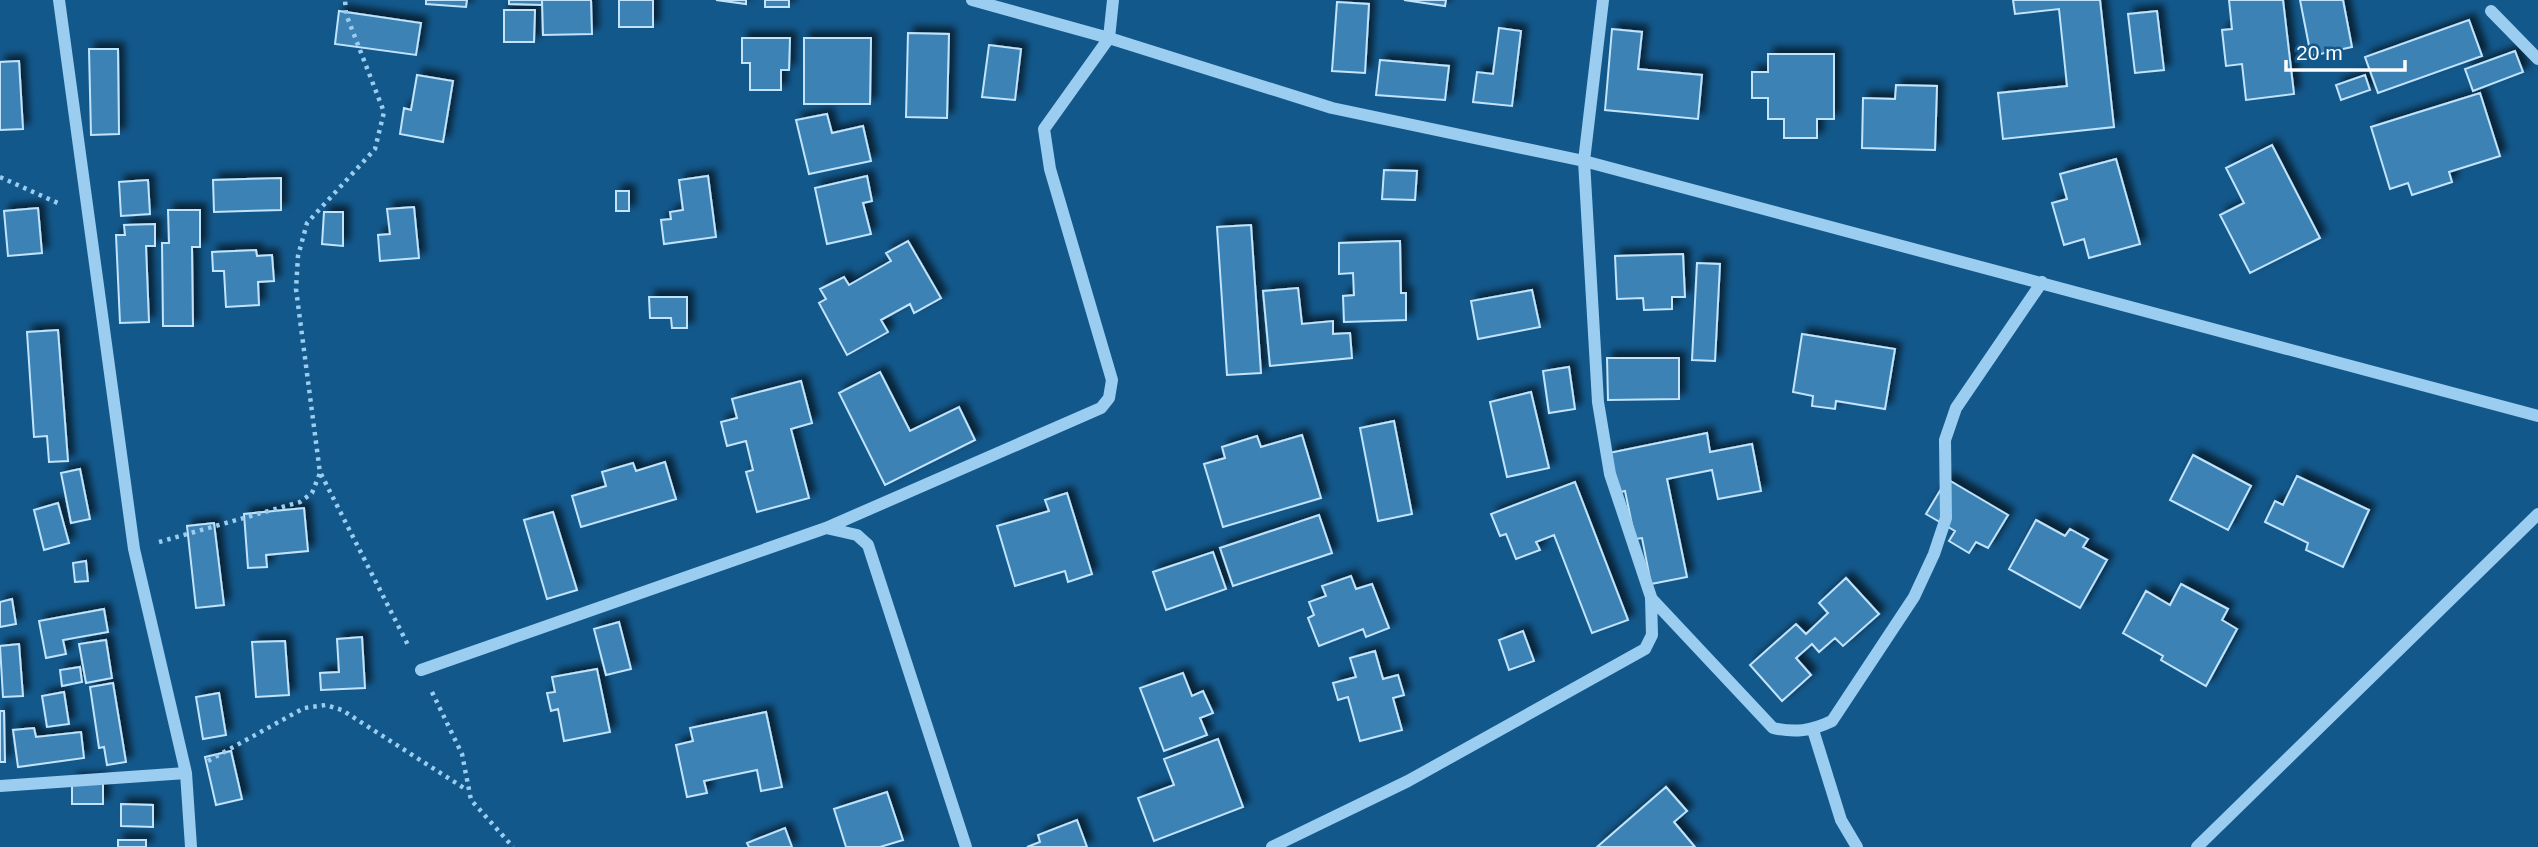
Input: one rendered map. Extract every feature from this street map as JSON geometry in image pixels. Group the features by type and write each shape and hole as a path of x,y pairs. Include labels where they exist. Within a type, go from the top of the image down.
{"street":[{"path":"59,0 135,549 186,773 191,847"},
{"path":"972,0 1108,38 1332,108 1584,161 2538,416"},
{"path":"421,670 826,528 1101,408 1108,398 1112,380 1044,145 1044,129 1108,38 1113,0"},
{"path":"1272,847 1408,781 1645,649 1652,635 1651,597 1611,474 1598,402 1584,161 1603,0"},
{"path":"2491,11 2538,59"},
{"path":"1651,597 1773,728 1791,732 1813,730 1832,721 1914,597 1934,554 1946,518 1945,440 1956,408 2042,282"},
{"path":"2197,847 2538,514"},
{"path":"826,528 857,535 868,545 966,847"},
{"path":"1813,730 1841,820 1857,847"},
{"path":"0,786 186,773"}],"path":[{"path":"135,549 300,502 317,483 320,473 296,289 298,256 307,223 375,149 384,112 346,14 345,0"},
{"path":"0,177 89,217"},
{"path":"186,773 304,708 326,705 342,710 467,790"}],"building":[{"path":"426,0 467,0 466,7 426,4"},
{"path":"509,0 542,0 542,5 509,4"},
{"path":"542,0 591,0 592,34 543,35"},
{"path":"619,0 653,0 653,27 619,27"},
{"path":"716,0 746,0 746,4"},
{"path":"765,0 789,0 789,7 765,7"},
{"path":"1404,0 1446,0 1445,6"},
{"path":"2013,0 2100,0 2114,127 2003,139 1998,93 2067,86 2059,9 2015,14"},
{"path":"2229,0 2283,0 2294,94 2246,100 2242,64 2226,66 2222,30 2232,29"},
{"path":"2300,0 2343,0 2352,47 2311,56"},
{"path":"1337,2 1369,4 1365,73 1332,71"},
{"path":"504,10 535,10 534,42 504,42"},
{"path":"339,11 421,23 416,55 335,44"},
{"path":"2157,11 2164,70 2135,73 2128,14"},
{"path":"2469,20 2482,56 2378,93 2365,57"},
{"path":"1499,28 1521,31 1512,106 1473,102 1477,72 1493,74"},
{"path":"1612,29 1642,32 1638,69 1702,75 1698,119 1605,110"},
{"path":"908,33 949,34 947,118 906,117"},
{"path":"742,38 790,38 789,70 781,70 781,90 750,90 750,63 742,63"},
{"path":"804,38 871,38 870,104 804,104"},
{"path":"989,45 1021,49 1015,100 982,97"},
{"path":"89,49 118,49 119,134 91,135"},
{"path":"2515,51 2523,72 2473,91 2465,69"},
{"path":"1768,54 1834,54 1834,119 1817,119 1817,138 1784,138 1784,119 1768,119 1768,98 1752,98 1752,72 1768,72"},
{"path":"1380,60 1449,66 1445,100 1376,95"},
{"path":"19,61 23,129 0,130 0,62"},
{"path":"417,75 453,81 443,142 400,134 404,108 411,110"},
{"path":"2365,75 2370,90 2341,100 2336,85"},
{"path":"1896,85 1937,86 1935,150 1862,148 1863,98 1895,99"},
{"path":"2480,93 2500,156 2449,172 2452,182 2412,195 2408,183 2390,189 2371,127"},
{"path":"827,114 832,133 863,126 871,161 809,174 796,120"},
{"path":"2272,145 2320,238 2250,273 2220,215 2244,203 2226,168"},
{"path":"2116,159 2140,244 2089,258 2084,239 2064,245 2052,203 2067,199 2060,174"},
{"path":"1384,170 1417,171 1415,200 1382,199"},
{"path":"708,176 716,237 664,244 661,220 671,219 670,212 683,210 679,180"},
{"path":"867,176 872,201 863,203 871,234 827,244 815,188"},
{"path":"281,178 281,210 214,212 213,180"},
{"path":"148,180 150,214 121,216 119,182"},
{"path":"616,191 629,191 629,211 616,211"},
{"path":"414,207 419,258 380,261 378,235 390,234 387,209"},
{"path":"38,208 42,253 8,256 4,211"},
{"path":"168,210 200,210 200,247 192,247 193,326 163,326 162,243 169,243"},
{"path":"324,212 343,212 343,246 322,244"},
{"path":"155,224 155,246 146,246 149,322 120,323 116,235 125,235 124,225"},
{"path":"1251,225 1261,373 1227,375 1217,227"},
{"path":"908,241 941,298 914,313 910,304 881,320 888,332 847,355 819,303 826,299 820,289 844,277 849,285 891,261 886,253"},
{"path":"1400,241 1401,293 1406,293 1406,320 1344,322 1343,296 1354,295 1353,273 1339,274 1339,243"},
{"path":"256,250 257,256 272,255 274,281 258,282 259,305 226,307 224,271 213,271 212,252"},
{"path":"1683,254 1685,297 1672,297 1672,309 1644,310 1643,298 1617,299 1615,256"},
{"path":"1697,263 1720,264 1715,361 1692,360"},
{"path":"1298,288 1302,324 1333,321 1333,334 1350,333 1352,358 1270,366 1263,291"},
{"path":"1532,290 1540,327 1478,339 1471,301"},
{"path":"649,297 687,297 687,328 672,328 671,318 650,318"},
{"path":"58,330 68,461 49,462 47,436 34,437 27,332"},
{"path":"1802,334 1895,349 1885,409 1836,401 1835,409 1812,406 1813,396 1793,392"},
{"path":"1607,358 1679,358 1679,399 1608,400"},
{"path":"1569,367 1575,409 1549,413 1543,371"},
{"path":"880,372 910,431 959,407 975,440 885,485 839,393"},
{"path":"801,381 812,423 791,429 809,498 757,512 746,472 753,470 746,441 727,446 721,422 737,418 732,399"},
{"path":"1531,392 1549,468 1507,477 1490,402"},
{"path":"1394,421 1412,514 1378,521 1360,428"},
{"path":"1707,433 1710,452 1752,444 1761,491 1718,499 1712,470 1667,479 1687,577 1651,584 1642,538 1635,539 1625,491 1616,493 1609,453"},
{"path":"1302,435 1321,498 1223,527 1204,464 1225,458 1222,447 1257,436 1261,447"},
{"path":"2193,455 2251,486 2228,530 2170,500"},
{"path":"665,462 676,499 581,527 572,496 606,486 602,472 633,463 636,471"},
{"path":"80,469 90,519 71,523 61,473"},
{"path":"2297,476 2369,510 2343,567 2306,550 2308,543 2265,522 2275,501 2283,505"},
{"path":"1947,479 2008,515 1988,548 1976,542 1969,553 1949,541 1955,531 1926,514"},
{"path":"1575,482 1628,620 1592,633 1554,535 1536,542 1540,550 1516,559 1506,534 1500,536 1491,514"},
{"path":"1067,493 1092,574 1068,582 1065,571 1015,586 997,526 1049,511 1045,500"},
{"path":"58,503 69,543 44,550 34,510"},
{"path":"304,508 308,551 266,555 267,567 248,568 244,514"},
{"path":"553,512 577,590 547,599 524,520"},
{"path":"1319,515 1332,553 1233,586 1220,548"},
{"path":"2036,520 2065,536 2070,529 2088,539 2083,547 2107,560 2080,608 2009,569"},
{"path":"214,523 224,605 196,608 187,526"},
{"path":"1213,552 1226,589 1166,610 1153,572"},
{"path":"86,561 88,581 75,582 73,563"},
{"path":"1351,576 1356,589 1372,584 1389,628 1366,637 1363,629 1319,646 1308,618 1314,615 1309,602 1326,596 1322,586"},
{"path":"1846,578 1879,614 1843,646 1835,638 1819,652 1812,644 1796,658 1811,675 1782,701 1750,665 1796,624 1806,634 1828,613 1819,603"},
{"path":"2181,584 2228,609 2222,620 2237,629 2206,686 2161,660 2163,656 2123,633 2146,591 2170,605"},
{"path":"12,599 16,624 0,627 0,602"},
{"path":"104,609 108,632 63,640 66,654 46,658 39,621"},
{"path":"619,622 631,669 606,675 594,629"},
{"path":"1523,631 1534,661 1509,670 1499,640"},
{"path":"362,637 365,688 321,690 320,673 339,672 337,639"},
{"path":"106,640 112,678 86,683 79,644"},
{"path":"285,641 289,695 256,697 252,642"},
{"path":"19,644 23,696 3,697 0,646"},
{"path":"1375,651 1383,679 1398,675 1404,695 1393,698 1402,730 1360,741 1348,697 1338,700 1333,683 1356,677 1350,658"},
{"path":"80,667 82,682 62,686 60,670"},
{"path":"597,669 610,732 564,741 558,709 551,711 547,693 555,692 552,677"},
{"path":"1183,673 1192,696 1203,691 1213,713 1200,718 1207,735 1164,751 1140,688"},
{"path":"113,683 126,762 107,765 104,747 99,748 90,687"},
{"path":"64,692 69,724 47,727 42,696"},
{"path":"219,693 226,735 203,739 196,697"},
{"path":"0,711 4,711 5,762 0,762"},
{"path":"766,712 782,787 761,791 757,770 704,781 707,793 687,797 676,745 693,741 690,728"},
{"path":"34,728 36,737 81,732 84,758 18,767 13,730"},
{"path":"1218,739 1243,807 1154,841 1138,798 1174,785 1164,759"},
{"path":"231,751 242,799 216,805 205,757"},
{"path":"72,779 103,779 103,804 72,804"},
{"path":"1666,787 1687,811 1674,822 1695,847 1597,847"},
{"path":"887,792 903,840 880,847 846,847 834,809"},
{"path":"121,804 153,805 153,827 121,826"},
{"path":"1077,820 1087,847 1027,847 1040,842 1038,835"},
{"path":"785,828 792,847 749,847 747,843"},
{"path":"118,840 146,840 146,847 118,847"}]}
